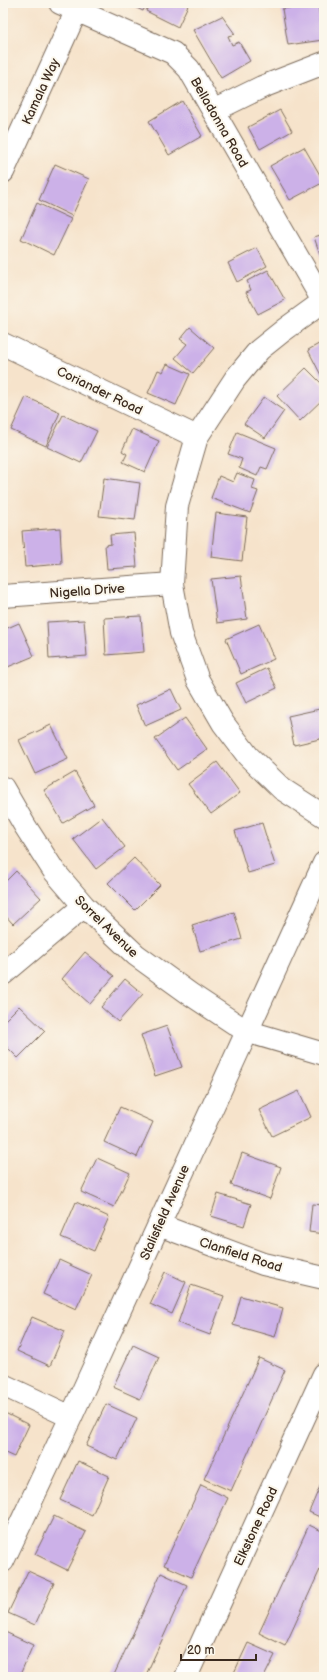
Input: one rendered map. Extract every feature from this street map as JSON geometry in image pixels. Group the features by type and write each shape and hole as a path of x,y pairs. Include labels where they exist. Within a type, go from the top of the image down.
{"street":[{"name":"Belladonna Road","path":"72,6 173,53 189,69 324,301"},
{"name":"Kamala Way","path":"3,172 72,6"},
{"path":"213,111 262,86 324,63"},
{"path":"324,301 259,350 235,379 197,437 177,506 172,584 181,633 198,680 223,723 248,756 282,789 324,816"},
{"name":"Coriander Road","path":"3,344 197,437"},
{"name":"Nigella Drive","path":"3,596 172,584"},
{"name":"Sorrel Avenue","path":"3,788 54,871 84,906 136,955 190,994 246,1031 324,1054"},
{"name":"Stalisfield Avenue","path":"3,1562 71,1417 324,863"},
{"path":"3,974 84,906"},
{"name":"Clanfield Road","path":"159,1225 263,1264 324,1278"},
{"name":"Elkstone Road","path":"186,1677 324,1374"},
{"path":"3,1386 71,1417"}],"building":[{"path":"126,3 147,3 143,11"},
{"path":"150,3 189,3 178,27 146,11"},
{"path":"318,4 323,40 288,45 282,9"},
{"path":"222,16 235,34 228,36 232,45 239,42 250,61 221,78 193,30"},
{"path":"182,101 202,136 169,155 149,121"},
{"path":"280,110 292,131 260,149 248,127"},
{"path":"304,147 324,182 290,200 270,166"},
{"path":"55,164 89,179 72,216 39,200"},
{"path":"37,203 71,219 54,255 21,239"},
{"path":"324,234 324,266 314,237"},
{"path":"257,248 267,266 237,282 228,263"},
{"path":"268,270 285,300 258,314 246,292 251,290 247,281"},
{"path":"190,327 214,348 193,373 175,358 187,344 180,339"},
{"path":"324,341 324,381 308,350"},
{"path":"167,364 190,374 176,405 148,393 158,370 163,372"},
{"path":"306,368 324,386 324,398 300,421 277,396"},
{"path":"26,397 60,412 46,446 11,430"},
{"path":"264,397 284,411 265,438 244,424"},
{"path":"63,415 97,431 81,463 47,447"},
{"path":"132,429 159,441 145,472 123,462 127,454 122,451"},
{"path":"237,432 276,448 267,469 261,467 257,476 239,468 242,459 228,454"},
{"path":"237,473 255,480 252,489 258,491 250,513 211,498 219,476 233,482"},
{"path":"104,478 140,483 135,520 99,516"},
{"path":"216,513 247,517 242,561 211,557"},
{"path":"60,528 62,564 25,567 22,531"},
{"path":"134,533 137,567 107,569 105,545 111,544 110,535"},
{"path":"241,576 247,619 217,623 211,579"},
{"path":"141,616 144,652 106,655 104,618"},
{"path":"84,620 87,656 49,659 47,622"},
{"path":"19,623 34,656 3,669 3,630"},
{"path":"259,624 274,659 241,674 226,639"},
{"path":"267,668 277,688 246,703 236,683"},
{"path":"171,689 181,710 145,726 136,705"},
{"path":"324,708 324,738 294,745 288,716"},
{"path":"185,718 207,749 177,770 155,739"},
{"path":"51,725 68,759 35,774 19,740"},
{"path":"217,762 240,793 211,814 188,784"},
{"path":"75,772 94,805 63,823 44,790"},
{"path":"102,817 125,847 96,869 73,839"},
{"path":"262,823 275,865 248,873 235,831"},
{"path":"134,858 160,885 135,910 108,883"},
{"path":"16,871 41,898 13,924 3,913 3,884"},
{"path":"234,912 242,939 200,951 192,925"},
{"path":"85,952 114,976 90,1004 62,979"},
{"path":"125,979 143,994 118,1022 101,1007"},
{"path":"19,1006 45,1031 18,1058 3,1043 3,1022"},
{"path":"167,1026 182,1067 155,1076 141,1035"},
{"path":"299,1091 311,1117 272,1136 259,1110"},
{"path":"120,1107 153,1122 137,1157 104,1142"},
{"path":"242,1153 281,1167 270,1199 231,1185"},
{"path":"97,1158 130,1173 114,1207 81,1192"},
{"path":"218,1194 251,1204 244,1226 211,1216"},
{"path":"76,1202 109,1217 94,1251 61,1237"},
{"path":"312,1204 324,1205 324,1234 309,1232"},
{"path":"59,1260 92,1275 76,1309 43,1294"},
{"path":"165,1272 186,1282 172,1314 150,1304"},
{"path":"191,1285 224,1296 210,1335 178,1323"},
{"path":"241,1296 283,1308 275,1337 233,1325"},
{"path":"32,1317 65,1331 50,1366 17,1351"},
{"path":"133,1345 159,1357 140,1399 113,1387"},
{"path":"259,1358 285,1370 231,1491 204,1479"},
{"path":"106,1404 137,1418 117,1460 86,1446"},
{"path":"3,1412 29,1425 14,1457 3,1452"},
{"path":"78,1461 109,1476 92,1515 60,1500"},
{"path":"324,1477 324,1519 309,1512"},
{"path":"201,1485 228,1498 191,1577 164,1565"},
{"path":"54,1516 86,1532 67,1570 35,1554"},
{"path":"309,1525 324,1532 324,1561 285,1646 259,1633"},
{"path":"28,1571 54,1583 35,1625 8,1613"},
{"path":"161,1573 187,1585 145,1677 113,1677"},
{"path":"3,1631 33,1645 19,1677 3,1677"},
{"path":"248,1643 275,1655 264,1677 232,1677"}]}
